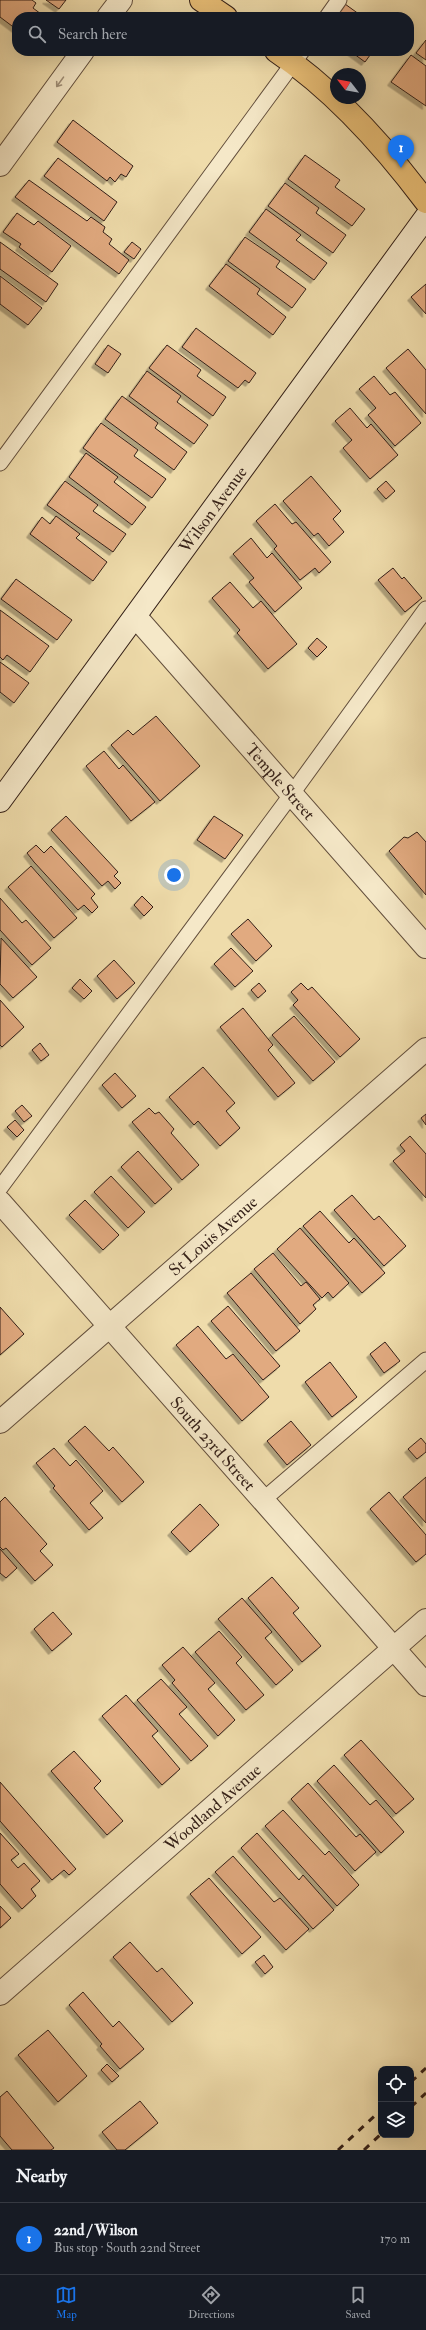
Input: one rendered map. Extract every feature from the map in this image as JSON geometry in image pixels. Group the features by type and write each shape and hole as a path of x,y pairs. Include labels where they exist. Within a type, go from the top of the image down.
{"main road":[{"path":"201,0 219,12"},
{"path":"298,57 401,168 426,202"}],"street":[{"path":"112,12 120,0"},
{"path":"0,165 79,56"},
{"name":"Wilson Avenue","path":"0,801 136,617 426,216"},
{"name":"Temple Street","path":"136,617 426,947"},
{"name":"St Louis Avenue","path":"0,1422 426,1049"},
{"name":"South 23rd Street","path":"0,1202 426,1685"},
{"name":"Woodland Avenue","path":"0,1994 426,1620"}],"lane":[{"path":"331,12 340,0"},
{"path":"0,463 298,57"},
{"path":"0,1188 291,795 426,609"},
{"path":"263,1500 426,1360"}],"building":[{"path":"0,0 32,0 36,3 33,8 38,12 12,12 12,26 0,17"},
{"path":"46,0 66,0 59,9"},
{"path":"345,4 356,12 339,12"},
{"path":"426,40 426,60 416,53"},
{"path":"357,56 369,56 365,62"},
{"path":"410,56 412,56 426,66 426,106 391,82"},
{"path":"73,120 133,166 126,177 121,174 115,182 110,177 107,181 57,142"},
{"path":"305,155 340,180 335,187 365,209 352,226 288,179"},
{"path":"58,158 117,202 104,221 44,176"},
{"path":"29,180 87,221 91,217 105,227 103,232 112,239 109,244 129,260 119,274 15,197"},
{"path":"285,183 319,208 316,213 346,235 333,253 268,206"},
{"path":"266,209 301,235 296,240 327,263 314,280 249,232"},
{"path":"17,213 34,225 38,221 71,246 52,272 19,247 21,244 3,232"},
{"path":"245,237 280,261 276,267 306,289 292,308 228,261"},
{"path":"0,242 58,284 46,302 0,269"},
{"path":"132,242 141,249 134,259 124,252"},
{"path":"226,264 260,289 257,294 286,317 273,335 209,286"},
{"path":"0,276 42,308 28,325 0,304"},
{"path":"426,284 426,314 411,297"},
{"path":"196,328 256,373 249,383 245,380 238,388 182,347"},
{"path":"108,345 121,354 108,373 95,364"},
{"path":"167,345 201,370 197,376 226,397 213,416 149,368"},
{"path":"408,349 426,370 426,414 386,368"},
{"path":"147,371 181,396 177,402 208,425 194,444 129,396"},
{"path":"374,376 390,395 395,392 421,423 395,446 368,415 376,408 359,389"},
{"path":"122,396 158,423 155,428 187,452 174,470 105,419"},
{"path":"350,408 367,428 371,424 398,455 370,479 343,448 352,440 335,421"},
{"path":"101,423 138,450 134,456 166,479 152,498 83,448"},
{"path":"86,453 118,477 114,482 146,507 132,525 69,477"},
{"path":"311,476 341,511 333,519 344,532 329,546 318,533 314,536 283,501"},
{"path":"65,481 98,505 93,511 126,534 113,552 47,505"},
{"path":"386,481 395,491 386,499 377,489"},
{"path":"275,504 292,524 296,522 331,562 319,573 315,568 300,580 274,549 277,546 256,521"},
{"path":"56,516 80,534 76,538 107,562 93,581 30,534 42,517 50,524"},
{"path":"251,538 267,558 272,553 302,588 275,612 249,582 254,578 233,554"},
{"path":"393,568 402,579 404,577 422,598 405,612 378,580"},
{"path":"16,579 72,620 57,640 1,599"},
{"path":"230,582 253,608 261,601 297,644 268,669 237,633 240,630 212,598"},
{"path":"0,610 49,646 30,672 7,655 3,660 0,657"},
{"path":"317,638 327,647 317,657 308,648"},
{"path":"0,662 29,683 14,703 0,692"},
{"path":"156,716 200,766 160,801 111,745 128,730 133,735"},
{"path":"104,751 119,769 123,765 155,802 131,821 86,766"},
{"path":"66,816 118,872 114,876 121,883 115,889 108,881 102,886 51,830"},
{"path":"214,816 243,835 225,859 197,840"},
{"path":"417,832 426,842 426,895 389,851 404,837 408,838"},
{"path":"36,845 44,853 51,846 95,894 91,898 98,907 92,913 84,905 78,910 34,862 27,853"},
{"path":"31,866 77,918 54,938 8,887"},
{"path":"142,896 153,907 144,916 134,905"},
{"path":"0,898 22,923 26,920 51,948 32,965 0,930"},
{"path":"248,919 272,946 256,961 231,934"},
{"path":"1,938 37,977 13,998 0,984"},
{"path":"231,948 253,971 235,987 214,964"},
{"path":"114,960 135,983 117,999 97,976"},
{"path":"80,979 92,991 84,999 72,988"},
{"path":"259,983 266,991 258,998 251,990"},
{"path":"301,983 308,990 312,987 360,1039 340,1057 293,1005 298,1000 291,992"},
{"path":"0,1000 24,1027 2,1047 0,1045"},
{"path":"243,1008 273,1045 268,1050 295,1083 278,1097 220,1027"},
{"path":"294,1016 335,1062 313,1081 272,1035"},
{"path":"40,1043 49,1055 41,1061 32,1050"},
{"path":"203,1067 235,1103 226,1111 240,1128 220,1146 198,1121 194,1125 169,1097"},
{"path":"115,1073 136,1096 122,1108 102,1085"},
{"path":"22,1105 32,1116 24,1122 15,1111"},
{"path":"149,1108 155,1114 159,1112 174,1129 171,1133 199,1165 182,1180 132,1122"},
{"path":"426,1114 426,1125 421,1118"},
{"path":"15,1120 24,1130 17,1137 7,1127"},
{"path":"410,1136 426,1154 426,1198 393,1161 405,1151 400,1145"},
{"path":"138,1151 172,1189 155,1204 121,1167"},
{"path":"111,1176 145,1212 128,1228 94,1192"},
{"path":"352,1195 374,1220 379,1216 406,1246 384,1266 334,1210"},
{"path":"85,1200 119,1235 103,1250 69,1215"},
{"path":"320,1211 349,1243 354,1238 385,1273 362,1293 303,1226"},
{"path":"300,1228 349,1283 333,1298 328,1292 322,1298 277,1249"},
{"path":"273,1253 301,1286 306,1282 320,1299 313,1305 316,1309 300,1324 254,1269"},
{"path":"251,1273 300,1331 276,1351 227,1293"},
{"path":"228,1306 280,1366 263,1380 211,1321"},
{"path":"0,1307 24,1334 0,1355"},
{"path":"198,1326 226,1359 233,1354 269,1397 242,1421 176,1345"},
{"path":"385,1342 400,1361 384,1373 370,1354"},
{"path":"330,1362 357,1397 332,1417 305,1382"},
{"path":"291,1421 311,1445 287,1465 267,1441"},
{"path":"85,1426 109,1451 113,1447 144,1482 122,1502 68,1441"},
{"path":"421,1438 426,1444 426,1452 417,1459 408,1449"},
{"path":"54,1448 70,1466 76,1460 103,1491 90,1503 103,1518 89,1530 53,1488 55,1486 36,1463"},
{"path":"426,1477 426,1523 403,1497"},
{"path":"389,1492 426,1535 426,1554 416,1562 370,1509"},
{"path":"5,1497 47,1544 40,1551 53,1565 35,1581 6,1548 3,1550 0,1547 0,1502"},
{"path":"200,1504 219,1525 190,1552 171,1532"},
{"path":"0,1549 17,1568 6,1578 0,1573"},
{"path":"272,1577 299,1608 293,1613 321,1646 302,1662 248,1598"},
{"path":"242,1598 272,1632 265,1638 293,1670 276,1685 218,1619"},
{"path":"53,1612 72,1634 52,1651 34,1629"},
{"path":"219,1631 242,1657 236,1663 264,1695 246,1710 195,1652"},
{"path":"183,1647 215,1683 208,1689 235,1720 218,1736 172,1683 175,1680 162,1665"},
{"path":"161,1679 187,1707 179,1714 208,1746 191,1761 137,1700"},
{"path":"126,1695 158,1731 152,1736 180,1769 162,1785 102,1716"},
{"path":"361,1740 414,1799 396,1814 344,1755"},
{"path":"74,1751 101,1781 94,1788 123,1821 107,1835 51,1771"},
{"path":"334,1765 370,1805 376,1800 404,1832 381,1853 317,1781"},
{"path":"0,1782 76,1869 69,1875 64,1870 52,1880 0,1821"},
{"path":"308,1783 356,1837 360,1834 376,1852 355,1871 291,1799"},
{"path":"283,1810 325,1855 329,1851 359,1885 337,1906 265,1826"},
{"path":"0,1833 19,1854 11,1860 18,1868 24,1863 40,1881 31,1889 36,1896 22,1909 0,1884"},
{"path":"257,1833 299,1880 303,1875 334,1910 313,1929 241,1848"},
{"path":"233,1856 274,1902 280,1898 309,1929 286,1950 215,1872"},
{"path":"209,1878 261,1937 242,1954 190,1894"},
{"path":"0,1906 11,1918 0,1928"},
{"path":"130,1942 157,1972 162,1968 193,2003 172,2022 113,1957"},
{"path":"264,1955 273,1967 265,1974 255,1962"},
{"path":"83,1992 113,2027 119,2021 144,2049 120,2069 100,2046 102,2044 69,2005"},
{"path":"48,2030 87,2076 58,2102 18,2055"},
{"path":"107,2064 119,2076 112,2082 101,2070"},
{"path":"7,2091 54,2148 51,2150 12,2150 0,2136 0,2097"},
{"path":"140,2101 158,2123 125,2150 117,2150 102,2132"}],"railway":[{"path":"414,2079 426,2068"},
{"path":"414,2104 426,2093"},
{"path":"338,2150 378,2113"},
{"path":"364,2150 378,2137"}],"place":[{"name":"22nd / Wilson","path":"401,168"}]}
